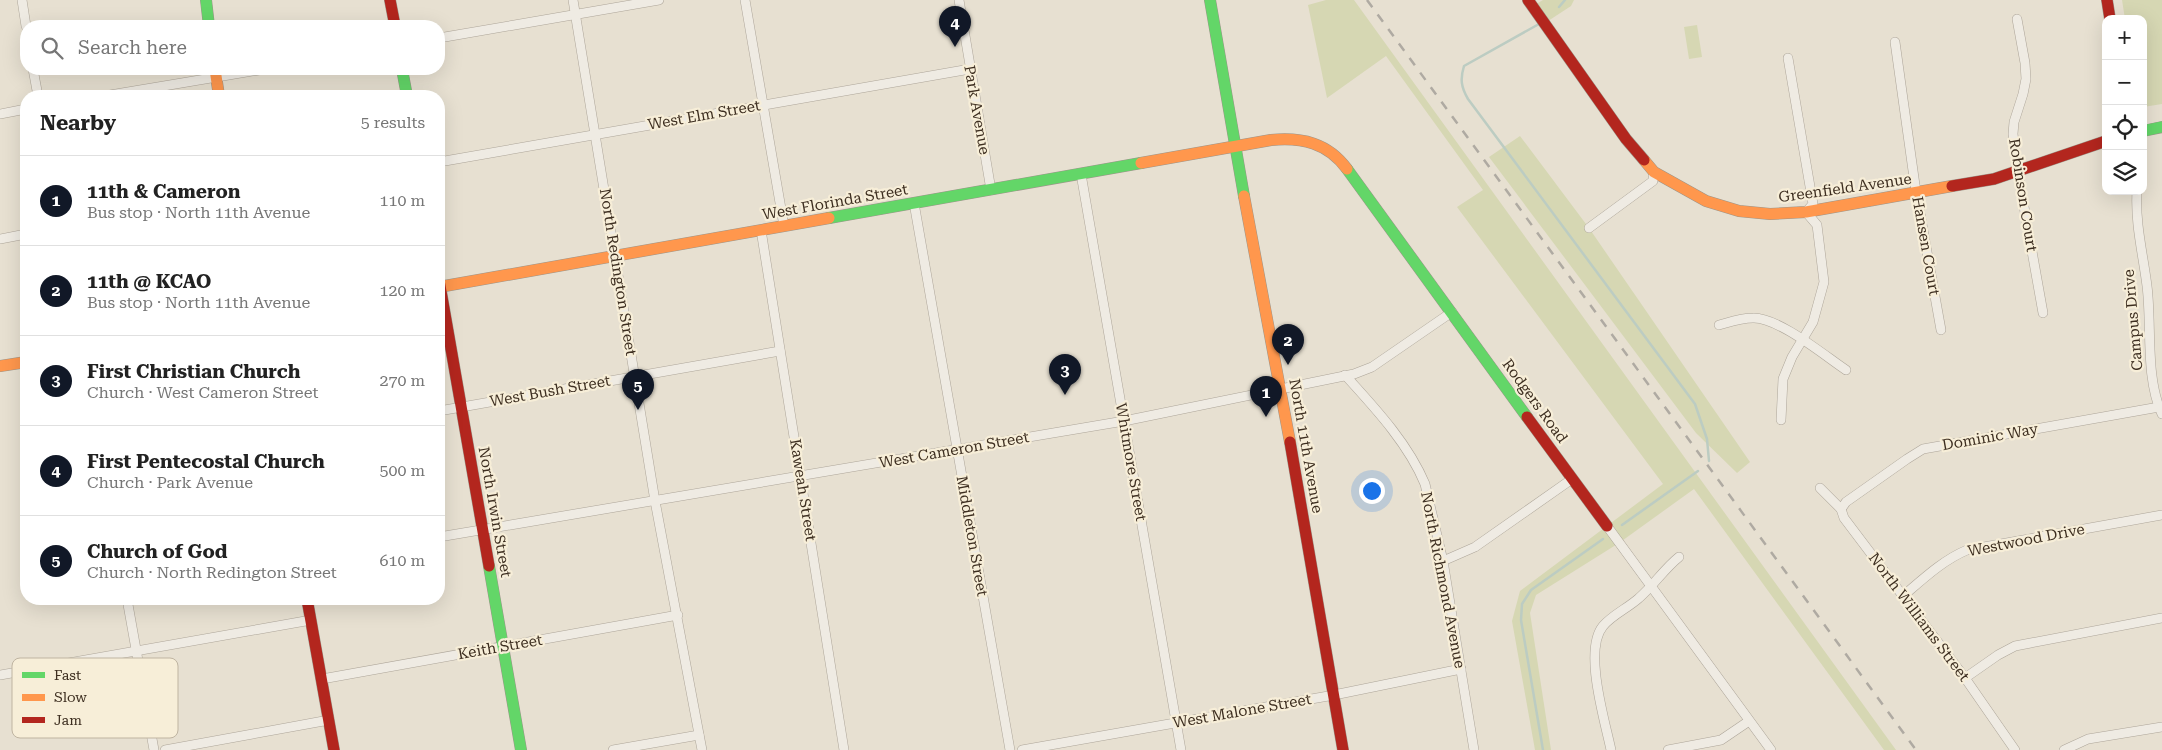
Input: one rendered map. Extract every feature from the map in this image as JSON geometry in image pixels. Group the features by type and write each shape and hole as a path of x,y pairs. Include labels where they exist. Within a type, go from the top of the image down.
{"street":[{"path":"22,0 25,20"},
{"path":"206,0 208,20"},
{"path":"390,0 393,20"},
{"name":"North Redington Street","path":"573,0 655,501 702,750"},
{"path":"445,37 659,0"},
{"path":"745,0 784,226"},
{"name":"Park Avenue","path":"959,0 991,190"},
{"name":"North 11th Avenue","path":"1210,0 1281,388 1343,750"},
{"name":"Greenfield Avenue","path":"1528,0 1626,139 1654,172 1706,201 1739,211 1770,214 1806,212 1994,179 2102,142"},
{"path":"2107,0 2109,15"},
{"name":"Robinson Court","path":"2017,19 2025,62 2026,80 2013,128 2018,172 2043,314"},
{"name":"Hansen Court","path":"1895,42 1916,193 1941,330"},
{"path":"1781,420 1783,379 1792,357 1813,322 1821,296 1824,273 1817,225 1806,212 1813,204 1788,58"},
{"name":"West Elm Street","path":"445,161 970,69"},
{"path":"35,75 37,90"},
{"path":"133,90 206,75"},
{"path":"216,75 218,90"},
{"path":"403,75 406,90"},
{"path":"0,114 20,111"},
{"path":"2147,130 2162,127"},
{"name":"Rodgers Road","path":"1236,147 1271,140 1302,138 1326,148 1334,154 1452,312 1771,750"},
{"name":"West Florinda Street","path":"445,283 615,256 1236,147"},
{"path":"1589,228 1652,181 1654,172"},
{"name":"Whitmore Street","path":"1081,174 1181,750"},
{"name":"Campus Drive","path":"2137,195 2138,231 2147,286 2149,338 2160,411"},
{"name":"Middleton Street","path":"914,203 1010,750"},
{"name":"Kaweah Street","path":"761,230 844,750"},
{"path":"0,239 20,235"},
{"name":"West Cameron Street","path":"445,536 1124,421 1346,375 1372,367 1452,312"},
{"name":"North Irwin Street","path":"445,318 521,750"},
{"path":"1718,325 1756,318 1768,321 1804,339 1846,370"},
{"name":"West Bush Street","path":"445,410 780,351"},
{"path":"0,366 20,363"},
{"name":"North Richmond Avenue","path":"1346,375 1401,444 1420,472 1443,561 1474,750"},
{"name":"Dominic Way","path":"1841,509 1854,497 1923,449 2160,411"},
{"path":"1443,561 1475,547 1572,479"},
{"name":"North Williams Street","path":"1820,488 1841,509 1844,518 1965,678 2015,750"},
{"name":"Westwood Drive","path":"1903,596 1955,555 1967,550 2162,515"},
{"path":"1610,750 1596,673 1595,654 1597,636 1604,624 1638,599 1667,567 1680,557"},
{"path":"128,605 137,658"},
{"path":"309,605 334,750"},
{"name":"Keith Street","path":"322,679 678,615"},
{"path":"1965,678 1998,654 2015,646 2162,618"},
{"path":"101,658 311,620"},
{"name":"West Malone Street","path":"1022,750 1334,695 1461,668"},
{"path":"165,750 329,720"},
{"path":"1668,750 1721,740 1749,722"},
{"path":"2064,750 2088,739 2162,727"},
{"path":"612,750 700,735"}],"green space":[{"path":"1326,0 1354,0 1896,750 1884,750 1694,489 1619,543 1536,595 1530,613 1551,750 1535,750 1512,621 1520,591 1663,484 1457,207 1483,190 1386,56 1327,98 1308,5"},
{"path":"1543,0 1574,0 1571,6 1545,23 1533,6"},
{"path":"2122,0 2162,0 2162,104 2147,106 2147,15 2124,15"},
{"path":"1697,25 1702,57 1689,59 1684,27"},
{"path":"1520,136 1589,228 1750,462 1737,473 1696,433 1489,157"}],"waterway":[{"path":"1559,7 1565,0"},
{"path":"1539,24 1464,66 1462,75 1464,91 1468,99 1695,404 1707,439 1709,461"},
{"path":"1622,525 1698,471"},
{"path":"1543,750 1521,620 1522,604 1531,590 1603,539"}],"railway":[{"path":"1367,0 1916,750"}],"traffic: fast":[{"path":"206,0 208,20"},
{"path":"1210,0 1244,196"},
{"path":"403,75 406,90"},
{"path":"2147,130 2162,127"},
{"path":"829,218 1141,163"},
{"path":"1347,169 1527,417"},
{"path":"489,566 521,750"}],"traffic: slow":[{"path":"216,75 218,90"},
{"path":"1141,163 1282,139 1304,141 1323,148 1340,160 1347,169"},
{"path":"1644,160 1654,172 1706,201 1739,211 1770,214 1806,212 1952,186"},
{"path":"1244,196 1290,442"},
{"path":"445,286 829,218"},
{"path":"0,366 20,363"}],"traffic: jam":[{"path":"390,0 394,20"},
{"path":"1528,0 1626,139 1644,160"},
{"path":"2107,0 2109,15"},
{"path":"1952,186 1994,179 2102,142"},
{"path":"445,314 489,566"},
{"path":"1527,417 1607,526"},
{"path":"1290,442 1343,750"},
{"path":"308,605 334,750"}],"place":[{"name":"First Pentecostal Church","path":"955,47"},
{"name":"11th @ KCAO","path":"1288,365"},
{"name":"First Christian Church","path":"1065,395"},
{"name":"Church of God","path":"638,410"},
{"name":"11th & Cameron","path":"1266,417"}]}
